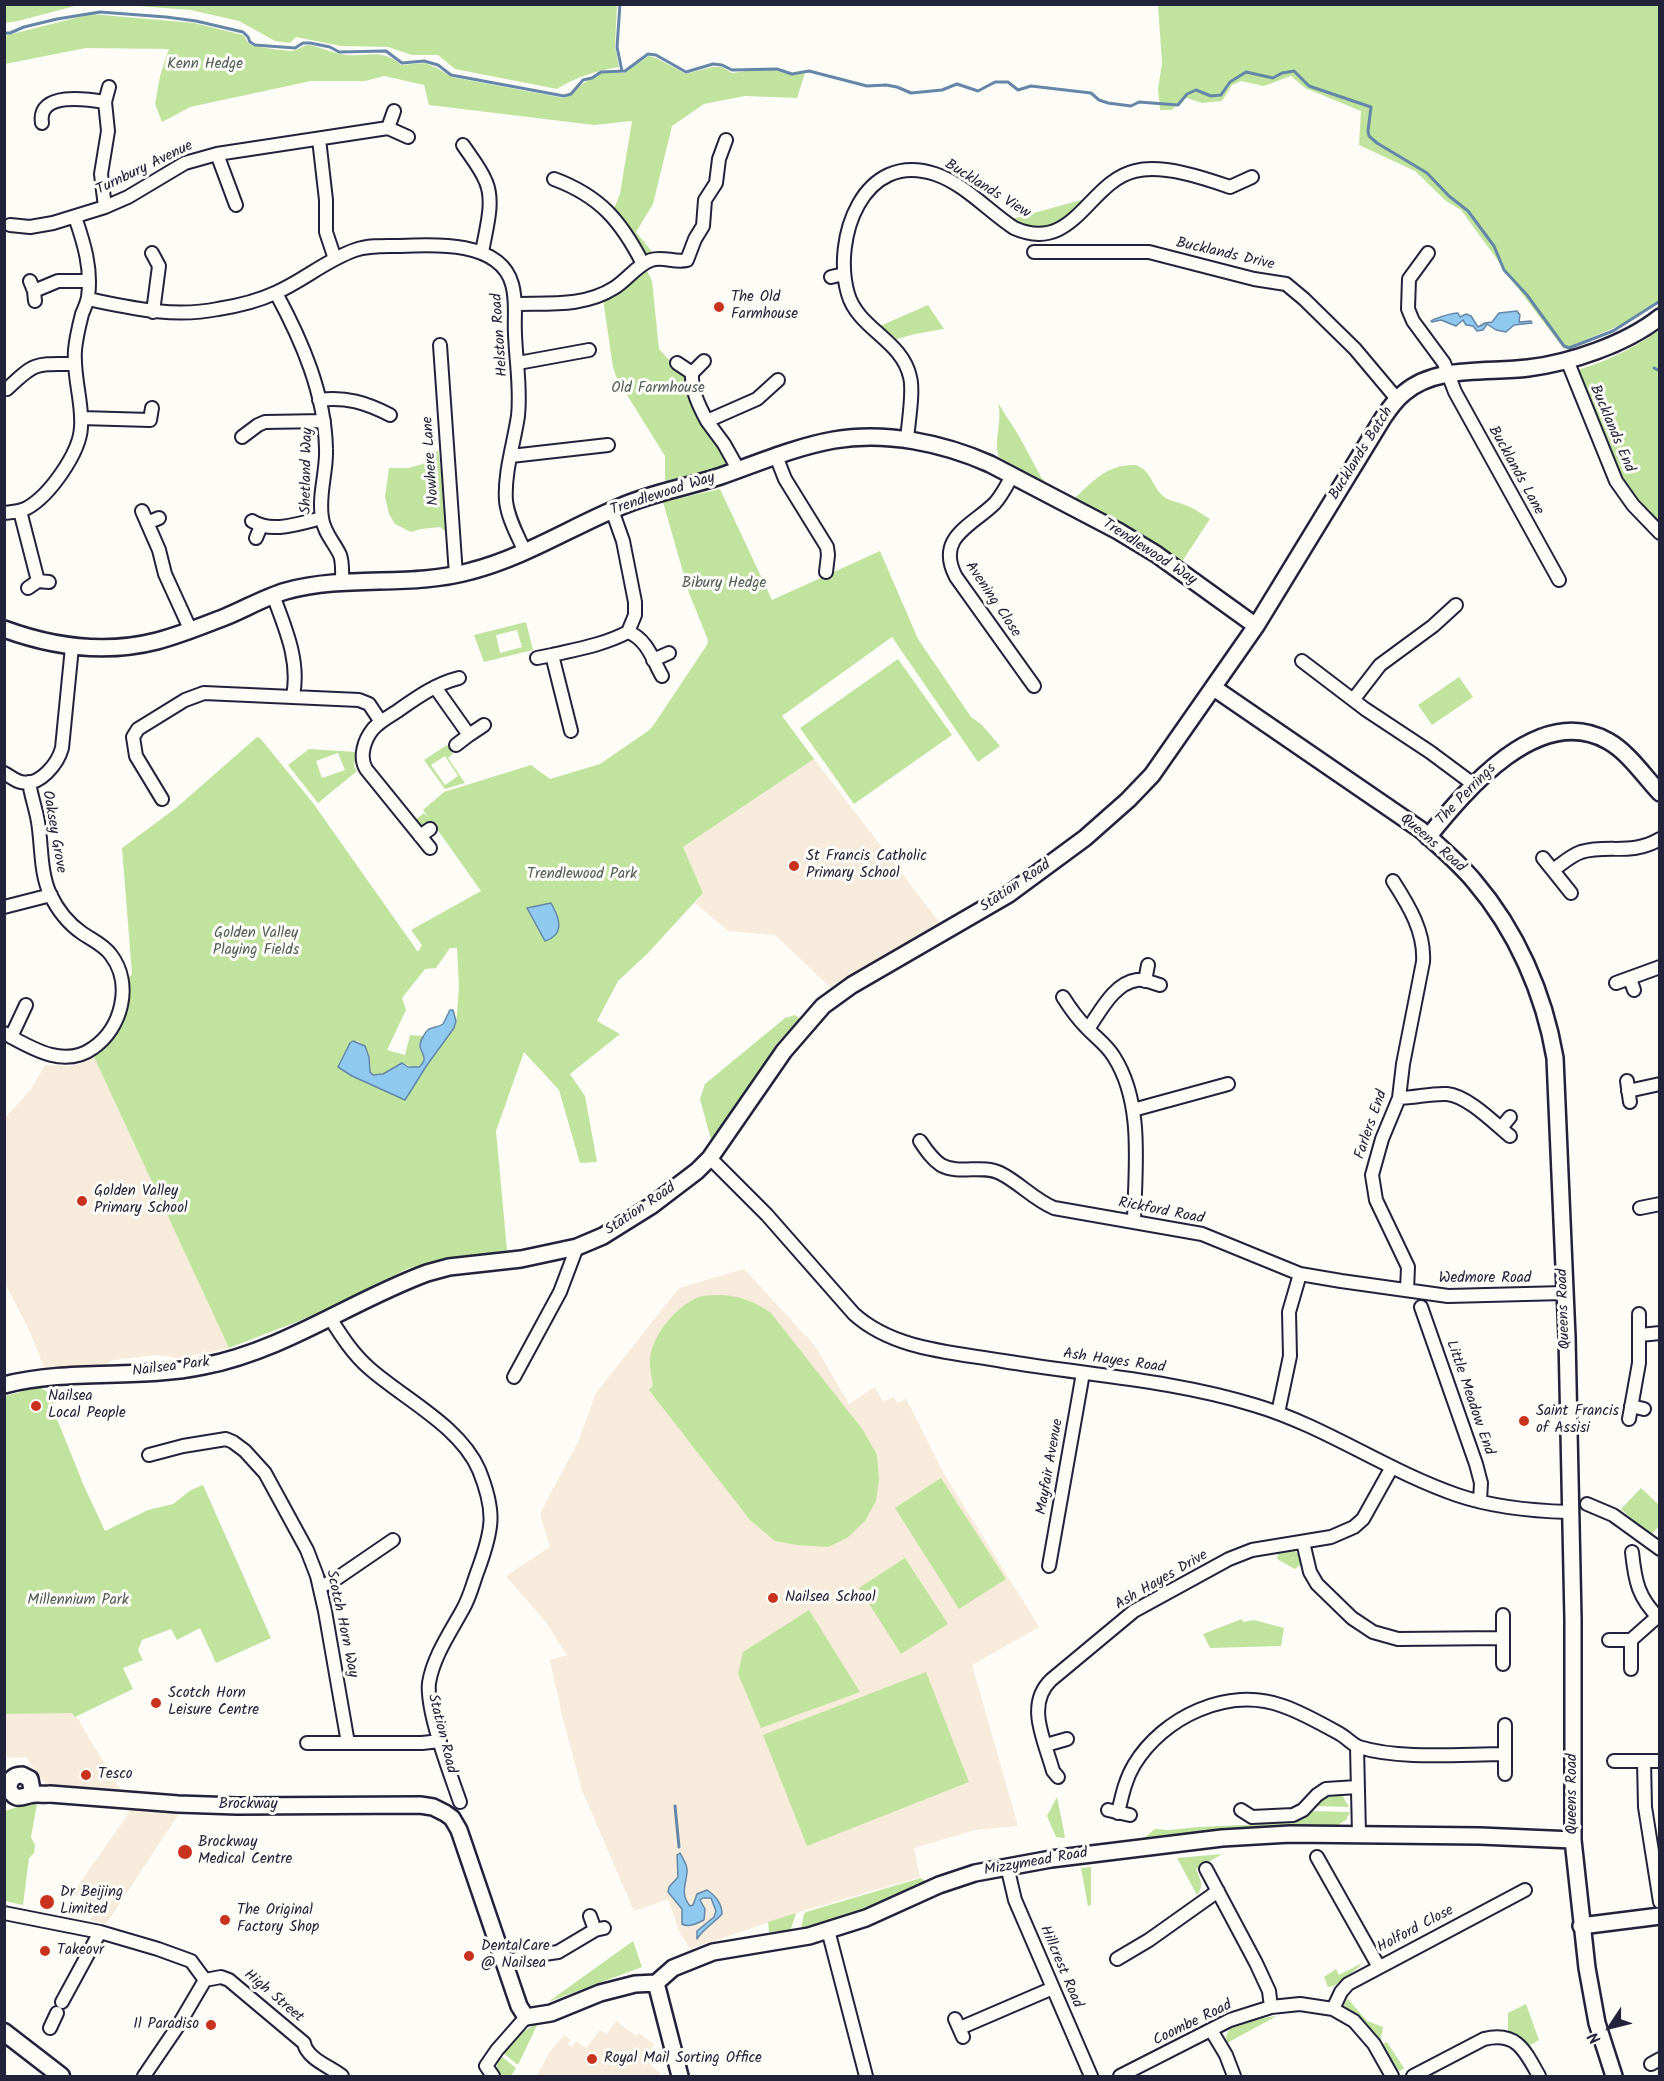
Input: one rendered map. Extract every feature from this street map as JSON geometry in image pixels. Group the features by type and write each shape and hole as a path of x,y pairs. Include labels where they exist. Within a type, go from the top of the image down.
{"main road":[{"path":"4,2032 61,2076"}],"street":[{"path":"105,207 100,174 108,131 105,102 109,87"},
{"path":"42,123 41,118 45,110 61,100 77,98 105,102"},
{"path":"394,111 388,128 408,137"},
{"name":"Turnbury Avenue","path":"18,222 45,225 105,207 128,197 185,163 217,154 388,128"},
{"path":"320,139 326,232 335,258"},
{"path":"515,304 571,303 589,299 613,289 643,264 657,258 681,261 689,259 695,239 703,228 705,200 716,183 719,159 726,140"},
{"path":"463,146 485,179 489,191 490,200 482,253"},
{"path":"217,154 236,205"},
{"name":"Bucklands View","path":"907,440 911,383 908,370 896,350 856,311 848,294 844,274 844,247 851,222 862,196 877,183 899,173 922,171 941,176 964,190 1014,228 1034,234 1060,229 1081,213 1112,183 1134,171 1155,169 1210,180 1230,187 1252,177"},
{"path":"554,179 570,178 610,212 624,230 643,264"},
{"path":"4,513 20,512 42,497 71,459 80,436 81,418 75,364 79,325 88,299 88,281 86,249 75,217"},
{"name":"Helston Road","path":"88,299 153,312 179,314 217,310 276,293 335,258 363,248 449,246 482,253 497,262 508,274 513,286 519,402 506,502 510,518 525,552"},
{"name":"Bucklands Drive","path":"1034,252 1149,252 1254,279 1286,284 1355,349 1397,399"},
{"path":"152,253 159,266 153,312"},
{"name":"Bucklands Lane","path":"1428,253 1409,279 1408,309 1413,321 1439,354 1454,390 1475,430 1559,580"},
{"path":"831,276 844,274"},
{"path":"33,291 58,280 88,281"},
{"name":"Shetland Way","path":"276,293 295,329 324,421 326,465 321,504 322,519 341,558 342,582"},
{"name":"Bucklands Batch","path":"1256,626 1383,418 1405,392 1421,382 1449,374 1531,368 1567,360 1626,338 1659,317"},
{"name":"Nowhere Lane","path":"440,345 456,575"},
{"path":"518,363 589,350"},
{"name":"Bucklands End","path":"1567,360 1616,482 1633,505 1659,533"},
{"path":"692,373 704,361"},
{"path":"677,363 692,373 695,394 707,421 724,444 738,470"},
{"path":"4,387 7,389 33,366 75,364"},
{"path":"707,421 760,398 778,380"},
{"path":"319,400 347,399 366,404 390,415"},
{"path":"81,418 150,420 152,408"},
{"path":"242,437 254,420 324,421"},
{"name":"Trendlewood Way","path":"4,629 41,641 72,647 140,645 191,631 273,596 305,587 342,582 428,579 456,575 504,561 635,501 825,442 862,437 907,440 935,445 972,456 1118,531 1156,554 1256,626"},
{"path":"511,456 597,452 608,445"},
{"path":"776,456 785,478 826,545 828,555 826,572"},
{"name":"Avening Close","path":"1012,476 995,503 956,536 951,547 950,562 956,577 1034,686"},
{"path":"537,658 604,643 628,632 635,615 635,602 623,541 612,510"},
{"path":"20,512 38,584"},
{"path":"159,518 144,517 159,550 165,574 191,631"},
{"path":"256,529 322,519"},
{"path":"273,596 293,655 296,674 293,696"},
{"path":"1353,700 1380,665 1449,618 1456,606"},
{"name":"Station Road","path":"460,1802 440,1741 430,1697 430,1681 446,1639 467,1601 485,1550 492,1523 488,1498 477,1466 459,1440 365,1364 345,1343 330,1318 409,1280 439,1269 521,1259 577,1247 603,1236 681,1184 710,1158 784,1051 823,1006 852,985 1009,894 1085,838 1128,800 1152,775 1256,626"},
{"path":"628,632 643,642 662,676"},
{"path":"4,773 22,782 28,782 45,774 54,765 60,753 72,647"},
{"path":"653,660 669,653"},
{"path":"552,655 571,731"},
{"path":"1302,661 1316,664 1353,700 1473,784"},
{"path":"430,848 425,832 364,766 363,760 366,743 373,729 381,722 435,687 459,678"},
{"path":"435,687 469,735"},
{"name":"Queens Road","path":"1214,688 1428,837 1474,880 1510,931 1522,955 1546,1017 1555,1058 1567,1337 1573,1619 1573,1840 1587,1968 1598,2023 1614,2076"},
{"path":"162,799 136,756 133,740 138,729 199,694 362,700 371,707 381,722"},
{"path":"456,745 484,725"},
{"name":"The Perrings","path":"1428,837 1473,784 1497,763 1533,742 1553,734 1579,732 1596,735 1610,742 1625,755 1659,793"},
{"name":"Oaksey Grove","path":"26,1005 8,1038 49,1055 79,1056 90,1051 104,1039 115,1024 121,1009 122,985 113,957 105,948 72,925 51,896 43,869 38,822 28,782"},
{"path":"1553,870 1581,852 1631,849 1648,845 1659,839"},
{"path":"1543,858 1571,893"},
{"name":"Farlers End","path":"1392,881 1408,894 1418,927 1423,955 1422,973 1403,1064 1399,1098 1372,1170 1372,1184 1379,1207 1408,1267 1407,1290"},
{"path":"4,906 51,896"},
{"path":"1145,981 1148,965"},
{"path":"1616,983 1632,984 1659,967"},
{"path":"1088,1029 1120,988 1138,980 1160,985"},
{"path":"1063,997 1119,1065 1132,1110 1136,1158 1134,1221"},
{"path":"1132,1110 1213,1094 1228,1084"},
{"path":"1628,1091 1659,1084"},
{"path":"1399,1098 1441,1094 1455,1096 1469,1103 1505,1132 1510,1117"},
{"name":"Rickford Road","path":"919,1147 945,1167 998,1172 1034,1198 1054,1208 1202,1234 1300,1274 1407,1290"},
{"name":"Ash Hayes Road","path":"710,1158 767,1215 849,1309 874,1330 911,1344 947,1352 1160,1383 1253,1405 1299,1421 1392,1467 1448,1491 1480,1501 1534,1510 1569,1512"},
{"path":"1640,1209 1659,1204"},
{"path":"514,1377 560,1292 577,1247"},
{"path":"1278,1413 1290,1356 1289,1312 1300,1274"},
{"name":"Wedmore Road","path":"1407,1290 1449,1296 1564,1293"},
{"name":"Little Meadow End","path":"1420,1307 1445,1371 1476,1464 1480,1483 1480,1501"},
{"path":"1635,1412 1640,1335 1639,1314"},
{"name":"Nailsea Park","path":"4,1385 38,1379 158,1373 204,1366 259,1351 330,1318"},
{"path":"1640,1335 1659,1333"},
{"name":"Mayfair Avenue","path":"1049,1566 1083,1373"},
{"name":"Scotch Horn Way","path":"149,1455 222,1439 233,1442 258,1464 268,1478 307,1550 320,1587 348,1743"},
{"name":"Ash Hayes Drive","path":"1058,1777 1053,1771 1037,1709 1038,1699 1044,1688 1129,1614 1234,1557 1252,1550 1338,1535 1359,1523 1392,1467"},
{"path":"1587,1504 1613,1515 1659,1549"},
{"path":"320,1587 333,1581 386,1541"},
{"path":"1303,1542 1310,1572 1317,1584 1352,1617 1373,1632 1398,1639 1503,1638"},
{"path":"1609,1640 1630,1640 1658,1618 1639,1591 1635,1581 1636,1557"},
{"path":"1503,1615 1503,1664"},
{"path":"1630,1640 1631,1668"},
{"path":"1119,1813 1129,1774 1150,1743 1184,1718 1214,1705 1245,1700 1279,1704 1341,1735 1357,1747 1401,1753 1505,1754"},
{"path":"1504,1774 1505,1725"},
{"path":"1046,1745 1067,1739"},
{"path":"307,1743 440,1741"},
{"path":"1357,1747 1359,1834"},
{"path":"1614,1761 1659,1761"},
{"path":"1644,1761 1645,1807 1659,1902"},
{"path":"1241,1810 1252,1817 1293,1815 1303,1810 1326,1789 1357,1787"},
{"name":"Brockway","path":"16,1793 237,1806 420,1805 433,1807 445,1813 455,1822 461,1834 504,1963"},
{"name":"Mizzymead Road","path":"656,1983 673,1968 713,1952 809,1936 866,1918 939,1885 975,1873 1007,1866 1122,1849 1222,1838 1359,1834 1573,1840"},
{"path":"1323,1860 1379,1967"},
{"name":"Hillcrest Road","path":"1007,1866 1016,1900 1091,2076"},
{"path":"1206,1869 1269,1991 1271,2007"},
{"name":"Holford Close","path":"1333,2008 1346,1986 1525,1890"},
{"path":"1117,1959 1129,1947 1218,1891"},
{"path":"4,1913 100,1932 187,1959 194,1964 205,1980 178,2026 144,2076"},
{"path":"526,2017 519,2006 504,1963 523,1957 558,1952 599,1929 590,1916"},
{"path":"1581,1926 1659,1916"},
{"path":"828,1930 866,2076"},
{"path":"50,2028 100,1932"},
{"name":"High Street","path":"205,1980 221,1977 236,1984 304,2043 306,2049 327,2068 342,2076"},
{"path":"493,2076 486,2066 526,2017 551,2013 612,1990 635,1984 656,1983 680,2076"},
{"path":"959,2028 1053,1988"},
{"name":"Coombe Road","path":"1120,2076 1230,2020 1271,2007 1300,2004 1333,2008 1354,2021 1365,2031 1392,2076"},
{"path":"1211,2030 1226,2055 1234,2076"},
{"path":"1413,2076 1484,2039 1497,2036 1512,2040 1521,2047 1539,2076"}],"shaded area":[{"name":"St Francis Catholic Primary School","path":"814,759 940,923 831,988 775,935 728,931 695,903 703,893 683,847"},
{"name":"Golden Valley Primary School","path":"94,1057 229,1348 180,1358 158,1355 113,1360 102,1366 45,1369 30,1332 5,1283 5,1118 32,1088 45,1065 69,1066"},
{"name":"Nailsea School","path":"744,1269 815,1346 849,1404 875,1387 883,1402 893,1397 898,1403 906,1399 944,1474 1039,1627 972,1665 1018,1826 975,1830 914,1848 920,1877 796,1913 690,1949 679,1931 668,1899 634,1911 582,1790 562,1715 550,1660 567,1655 545,1621 506,1576 550,1547 540,1514 579,1440 596,1393 679,1288"},
{"path":"71,1708 120,1789 51,1786 42,1780 26,1757 5,1758 5,1709"},
{"path":"131,1810 180,1812 106,1924 90,1920 96,1909 73,1893"},
{"path":"616,2021 636,2036 639,2033 654,2044 649,2052 656,2058 651,2066 660,2073 658,2076 533,2076 537,2075 549,2053 564,2035 571,2040 568,2044 572,2047 576,2041 586,2048 600,2030 607,2034"}],"green space":[{"path":"4,5 79,5 5,23"},
{"path":"79,5 617,5 615,46 619,67 587,75 557,89 455,69 438,55 412,55 388,47 341,46 296,37 290,43 275,41 239,21 191,10"},
{"path":"1158,5 1659,5 1659,300 1623,324 1564,349 1461,210 1446,201 1415,171 1359,145 1361,111 1305,88 1291,76 1264,86 1241,81 1232,85 1222,101 1202,103 1184,97 1172,110 1160,110 1158,89 1162,63"},
{"name":"Kenn Hedge","path":"91,14 194,23 243,35 251,45 271,49 292,51 309,45 340,54 379,54 401,65 425,63 451,77 564,98 601,73 624,73 649,56 686,74 712,67 722,67 732,73 754,70 777,71 793,75 805,73 797,98 745,96 704,104 672,126 653,204 636,232 654,254 643,260 613,211 620,194 632,121 594,125 429,105 424,85 384,76 365,81 311,81 190,107 162,122 155,104 160,76 169,49 86,48 5,64 4,36"},
{"path":"1081,200 1085,202 1069,217 1050,226 1029,227 1012,219"},
{"name":"Old Farmhouse","path":"646,269 652,281 659,349 685,377 694,409 726,454 725,465 722,468 703,475 665,482 665,456 617,379 613,367 603,299 615,294"},
{"path":"928,305 944,329 897,339 880,326"},
{"path":"1659,330 1659,540 1623,500 1566,373 1615,356"},
{"path":"998,403 1045,481 999,457 997,451"},
{"path":"438,450 448,517 445,531 440,527 411,532 395,524 389,514 385,497 389,468 408,468 423,464"},
{"path":"1126,465 1136,465 1147,473 1165,498 1192,508 1210,519 1181,563 1075,498 1095,479 1109,470"},
{"path":"720,489 772,600 880,551 918,639 971,717 982,725 1000,746 978,762 892,637 782,716 814,759 683,847 703,893 648,953 618,981 597,1021 620,1034 570,1074 585,1096 597,1162 580,1163 559,1090 524,1052 496,1131 507,1250 409,1268 317,1314 229,1348 94,1057 116,1034 122,1018 126,985 132,974 122,848 176,808 257,737 260,738 313,803 418,952 422,945 411,930 481,891 432,822 422,826 414,821 424,813 429,818 423,810 444,792 531,765 550,779 600,764 653,726 707,645 708,640 689,593 663,502","holes":["450,948 457,948 459,987 456,1025 405,1100 338,1065 350,1043 357,1041 367,1050 370,1058 370,1072 373,1075 383,1074 402,1063 414,1068 423,1064 424,1057 419,1044 423,1036 410,1035 405,1055 387,1050 406,1010 402,998 425,969 436,968"]},
{"path":"526,622 533,650 484,662 474,635","holes":["517,630 522,647 500,653 496,635"]},
{"path":"898,659 952,735 854,804 800,728"},
{"path":"1459,677 1473,697 1432,725 1418,705"},
{"path":"447,745 453,754 448,758 465,783 445,789 424,760","holes":["445,756 458,776 445,785 431,765"]},
{"path":"309,749 356,752 354,766 357,771 318,803 288,765","holes":["338,753 345,770 322,778 316,761"]},
{"path":"795,1015 800,1019 777,1043 712,1143 700,1099 705,1084 785,1018"},
{"path":"721,1295 748,1300 771,1313 863,1430 877,1455 879,1480 876,1501 865,1521 847,1538 828,1547 775,1541 750,1520 649,1390 653,1386 650,1368 652,1349 668,1320 694,1299"},
{"name":"Millennium Park","path":"39,1387 55,1396 53,1409 105,1531 148,1510 173,1504 191,1490 203,1485 271,1638 216,1663 200,1628 177,1640 171,1629 142,1640 138,1650 143,1660 123,1668 133,1689 75,1717 72,1713 5,1714 5,1396"},
{"path":"941,1478 1006,1579 959,1609 895,1508"},
{"path":"1641,1488 1659,1505 1659,1526 1650,1536 1621,1509"},
{"path":"1279,1550 1295,1551 1303,1563 1295,1569 1277,1559"},
{"path":"905,1558 948,1624 901,1654 859,1588"},
{"path":"809,1610 860,1692 761,1728 738,1674 743,1652"},
{"path":"1242,1619 1243,1622 1254,1620 1284,1628 1281,1646 1210,1648 1203,1634"},
{"path":"926,1672 969,1782 807,1846 763,1735"},
{"path":"1341,1793 1349,1807 1313,1806 1325,1794"},
{"path":"1057,1797 1064,1838 1056,1837 1047,1816"},
{"path":"28,1804 37,1804 31,1837 35,1845 34,1853 29,1858 23,1905 5,1901 4,1811"},
{"path":"1312,1811 1350,1812 1346,1820 1336,1826 1218,1831 1144,1838 1155,1829 1288,1823 1304,1819"},
{"path":"1222,1854 1196,1869 1201,1885 1197,1895 1177,1858"},
{"path":"1091,1867 1091,1905 1088,1906 1081,1868"},
{"path":"921,1878 925,1881 923,1885 866,1912 802,1931 801,1929 806,1912"},
{"path":"796,1913 790,1932 783,1934 782,1931 769,1932 768,1922"},
{"path":"633,1941 642,1967 548,2002"},
{"path":"1362,1963 1334,1986 1328,1987 1324,1977 1336,1969 1339,1975"},
{"path":"1348,1999 1367,2021 1383,2027 1380,2044 1345,2009 1344,2004"},
{"path":"1526,2004 1539,2040 1527,2047 1508,2034 1508,2013"},
{"path":"1277,2016 1227,2043 1230,2030 1236,2025"},
{"path":"538,2023 518,2065 502,2052 524,2031"},
{"path":"1387,2042 1404,2068 1400,2071 1393,2068 1383,2044"},
{"path":"501,2056 516,2068 511,2076 497,2076 496,2068"}],"water":[{"path":"1517,311 1520,315 1519,322 1531,321 1532,323 1514,325 1506,332 1496,330 1487,324 1483,330 1477,331 1473,326 1466,325 1463,320 1456,326 1441,320 1431,321 1452,314 1458,313 1460,317 1466,314 1471,316 1478,327 1492,322 1499,313"},
{"path":"551,903 559,925 556,934 545,941 527,908"},
{"path":"450,1010 453,1010 456,1021 454,1028 405,1100 352,1076 338,1067 353,1041 365,1046 369,1057 370,1072 373,1075 383,1074 402,1063 408,1067 419,1067 424,1059 420,1046 424,1034 429,1029 443,1024"},
{"path":"680,1853 687,1867 684,1893 687,1902 690,1906 693,1905 697,1894 707,1890 718,1900 722,1910 722,1914 697,1939 697,1931 714,1917 716,1911 711,1898 703,1898 700,1900 705,1909 704,1920 696,1924 682,1924 682,1909 668,1892 669,1887 678,1877 677,1855"}],"waterway":[{"path":"620,4 617,47 622,71"},
{"path":"4,33 57,19 100,12 166,17 196,21 243,32 255,45 295,48 303,43 310,43 330,47 339,52 386,51 402,63 424,61 438,65 451,75 564,96 571,94 583,80 592,78 601,72 625,71 648,54 656,55 686,72 713,64 732,70 777,69 792,74 809,71 867,86 897,87 911,93 942,90 957,84 978,91 995,82 1008,82 1018,90 1031,86 1091,93 1099,100 1108,103 1131,106 1139,102 1178,105 1187,94 1196,90 1211,96 1221,95 1230,82 1246,72 1273,78 1282,73 1294,71 1309,86 1371,107 1369,136 1427,173 1449,196 1468,211 1494,246 1504,270 1527,295 1564,346 1569,348 1613,331 1660,301"},
{"path":"1654,368 1660,371"},
{"path":"675,1806 679,1847"}],"place":[{"name":"The Old Farmhouse","path":"719,307"},
{"name":"St Francis Catholic Primary School","path":"794,866"},
{"name":"Golden Valley Primary School","path":"82,1201"},
{"name":"Nailsea Local People","path":"36,1406"},
{"name":"Saint Francis of Assisi","path":"1524,1421"},
{"name":"Nailsea School","path":"773,1598"},
{"name":"Scotch Horn Leisure Centre","path":"156,1703"},
{"name":"Tesco","path":"86,1775"},
{"name":"Brockway Medical Centre","path":"185,1852"},
{"name":"Dr Beijing Limited","path":"47,1902"},
{"name":"The Original Factory Shop","path":"225,1920"},
{"name":"Takeovr","path":"45,1951"},
{"name":"DentalCare @ Nailsea","path":"469,1956"},
{"name":"Il Paradiso","path":"211,2025"},
{"name":"Royal Mail Sorting Office","path":"592,2059"}],"park label":[{"name":"Bibury Hedge","path":"724,584"},
{"name":"Trendlewood Park","path":"582,875"},
{"name":"Golden Valley Playing Fields","path":"256,942"}]}
